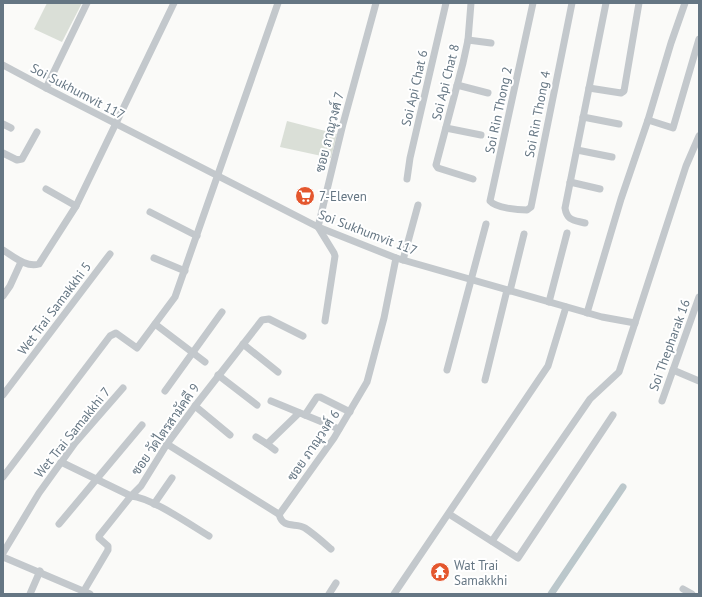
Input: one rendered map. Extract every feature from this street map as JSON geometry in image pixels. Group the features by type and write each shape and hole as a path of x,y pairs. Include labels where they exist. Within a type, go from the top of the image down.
{"street":[{"path":"46,88 87,3"},
{"path":"3,250 21,262 35,265 39,264 76,206 174,3"},
{"path":"3,478 110,336 116,333 137,348 175,297 278,3"},
{"name":"ซอย ภาณุวงศ์ 7","path":"318,227 376,3"},
{"name":"Soi Api Chat 6","path":"407,179 410,158 446,3"},
{"name":"Soi Api Chat 8","path":"471,3 468,40 436,167 473,179"},
{"name":"Soi Rin Thong 2","path":"510,208 495,204 490,200 533,3"},
{"name":"Soi Rin Thong 4","path":"510,208 516,210 527,210 531,207 572,3"},
{"path":"585,223 571,220 566,215 565,208 606,3"},
{"path":"589,88 621,93 624,91 639,3"},
{"path":"587,313 621,199 685,3"},
{"path":"648,120 673,128 699,39"},
{"path":"468,40 491,44"},
{"name":"Soi Sukhumvit 117","path":"3,65 217,177 318,227 399,259 587,313 635,323"},
{"path":"457,85 488,93"},
{"path":"583,117 619,124"},
{"path":"3,124 11,128"},
{"path":"446,128 481,135"},
{"path":"3,153 18,160 22,159 37,132"},
{"path":"492,541 590,399 619,372 686,166 699,136"},
{"path":"577,150 612,157"},
{"path":"570,182 600,189"},
{"path":"46,189 76,206"},
{"name":"ซอย ภาณุวงศ์ 6","path":"279,514 339,429 367,382 399,259 418,205"},
{"path":"150,212 197,236"},
{"path":"448,370 486,224"},
{"path":"318,227 335,256 325,321"},
{"path":"550,302 567,232"},
{"path":"485,380 524,234"},
{"name":"Wet Trai Samakkhi 5","path":"3,395 110,254"},
{"path":"154,258 185,271"},
{"path":"3,296 10,286 21,262"},
{"name":"Soi Thepharak 16","path":"662,401 699,297"},
{"path":"394,594 548,366 566,307"},
{"path":"165,391 222,312"},
{"name":"ซอย วัดไตรสามัคคี 9","path":"85,593 108,550 108,546 99,536 131,496 141,486 167,444 218,375 262,320 273,320 303,336"},
{"path":"156,324 205,362"},
{"path":"244,344 278,372"},
{"path":"673,370 699,381"},
{"path":"218,375 257,405"},
{"name":"Wet Trai Samakkhi 7","path":"3,553 39,493 75,442 123,388"},
{"path":"267,444 302,414 317,397 320,397 350,412"},
{"path":"271,401 339,429"},
{"path":"195,406 230,435"},
{"path":"449,514 518,558 613,415"},
{"path":"59,524 142,425"},
{"path":"256,437 275,450"},
{"path":"167,444 279,514 288,524 304,527 331,549"},
{"path":"61,462 95,480 131,496 142,498 209,536"},
{"path":"154,504 172,478"},
{"path":"3,556 85,593"},
{"path":"30,594 40,572"},
{"path":"329,594 336,583"},
{"path":"683,589 692,594"}],"shaded area":[{"path":"47,3 82,3 62,42 34,29"},
{"path":"287,121 337,134 331,158 280,147"}],"waterway":[{"path":"551,594 623,487"}],"place":[{"name":"7-Eleven","path":"305,196"},
{"name":"Wat Trai Samakkhi","path":"440,572"}]}
